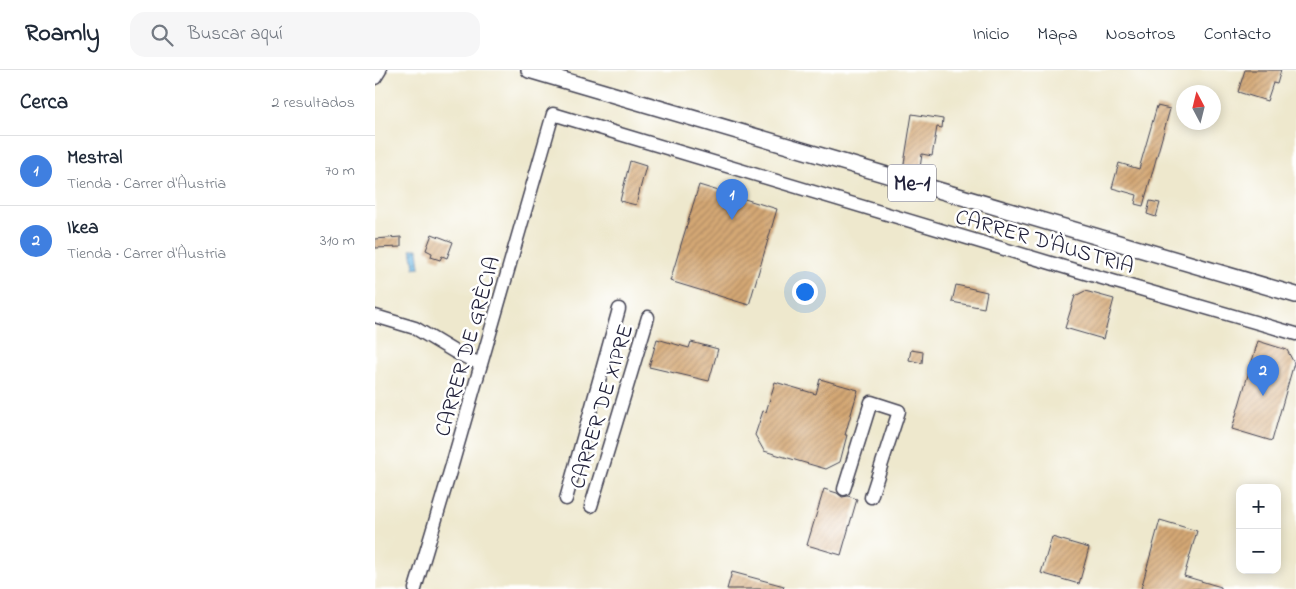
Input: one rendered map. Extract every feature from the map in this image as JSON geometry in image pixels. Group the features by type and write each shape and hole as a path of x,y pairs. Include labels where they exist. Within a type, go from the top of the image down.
{"main road":[{"name":"Me-1","path":"529,70 1296,295"}],"street":[{"path":"375,78 380,70"},
{"name":"CARRER D'ÀUSTRIA","path":"553,114 1296,334"},
{"name":"CARRER DE GRÈCIA","path":"415,589 553,114"},
{"name":"CARRER DE XIPRE","path":"566,499 619,309"},
{"path":"375,316 415,328 455,352 481,364"},
{"name":"CARRER DE XIPRE","path":"591,506 648,318"},
{"path":"844,489 871,402 899,411 871,497"}],"water":[{"path":"411,249 418,249 420,267 414,268"}],"building":[{"path":"1245,70 1281,70 1277,84 1273,83 1267,101 1238,92"},
{"path":"1157,106 1170,109 1143,206 1135,204 1137,195 1112,188 1119,163 1139,169"},
{"path":"912,114 943,119 942,128 937,127 932,156 922,154 919,175 903,170"},
{"path":"630,161 646,166 636,205 620,201"},
{"path":"699,185 777,209 749,305 670,281"},
{"path":"1150,201 1160,203 1156,217 1147,214"},
{"path":"432,234 453,242 447,258 442,256 440,260 431,257 432,253 426,250"},
{"path":"401,237 401,247 375,248 375,239"},
{"path":"956,285 987,292 984,308 952,302"},
{"path":"1085,291 1114,299 1103,339 1065,328 1075,296"},
{"path":"657,339 689,348 691,342 718,349 709,381 649,367"},
{"path":"1258,341 1287,350 1294,363 1272,441 1232,429"},
{"path":"911,350 923,352 922,363 909,360"},
{"path":"820,379 858,390 845,435 847,435 840,462 826,469 764,451 755,435 763,411 766,412 775,382 816,394"},
{"path":"824,489 837,493 842,497 848,496 857,499 841,555 807,545"},
{"path":"1160,520 1197,531 1184,576 1221,587 1221,589 1141,589"},
{"path":"1052,537 1089,548 1079,584 1041,573"},
{"path":"732,572 784,586 783,589 727,589"}],"place":[{"name":"Mestral","path":"732,220"},
{"name":"Ikea","path":"1263,396"}]}
